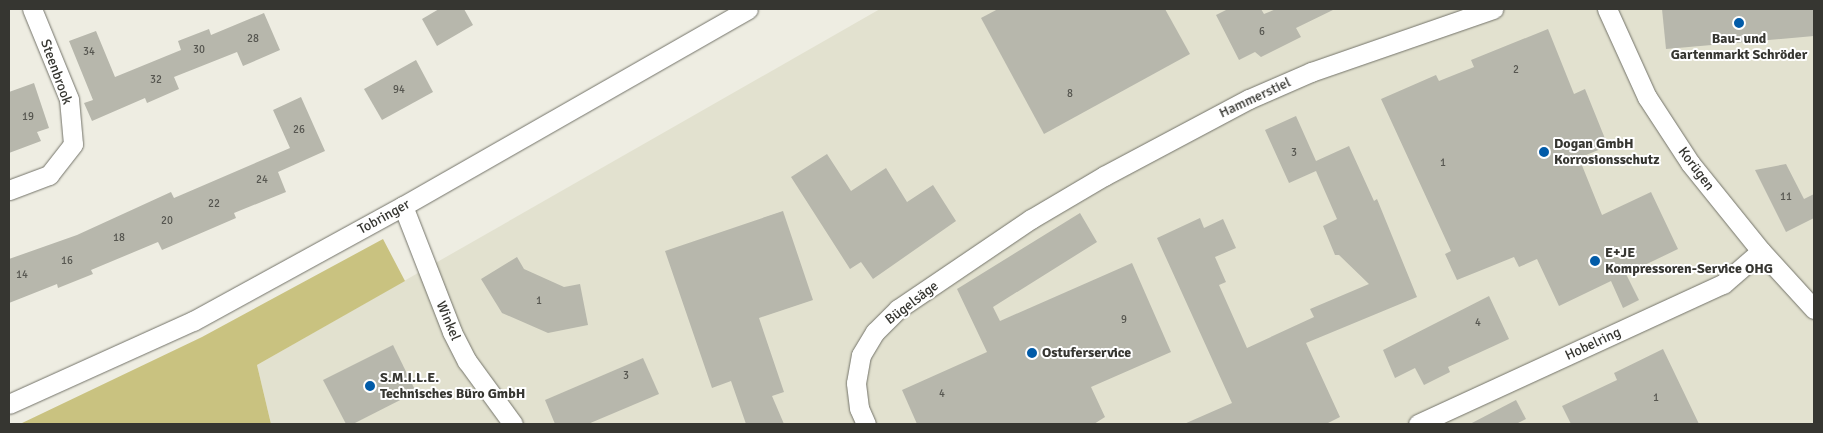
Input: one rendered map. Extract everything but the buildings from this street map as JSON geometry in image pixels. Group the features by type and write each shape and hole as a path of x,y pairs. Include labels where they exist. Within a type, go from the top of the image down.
{"street":[{"name":"Steenbrook","path":"9,190 49,175 73,144 69,99 32,9"},
{"name":"Tobringer","path":"9,404 193,321 403,206 748,9"},
{"name":"Hammerstiel","path":"1031,219 1104,176 1249,99 1311,72 1493,9"},
{"name":"Korügen","path":"1607,9 1647,97 1690,163 1760,252 1814,309"},
{"name":"Winkel","path":"403,206 452,332 467,361 513,424"},
{"name":"Bügelsäge","path":"866,424 859,408 856,383 861,354 875,332 898,309 1031,219"},
{"name":"Hobelring","path":"1418,424 1723,284 1760,252"}],"shaded area":[{"path":"880,9 1814,9 1814,424 271,424 257,365"},
{"path":"383,239 405,281 257,365 271,424 20,424 202,337"}],"place":[{"name":"Bau- und Gartenmarkt Schröder","path":"1739,23"},
{"name":"Dogan GmbH Korrosionsschutz","path":"1544,152"},
{"name":"E+JE Kompressoren-Service OHG","path":"1595,261"},
{"name":"Ostuferservice","path":"1032,353"},
{"name":"S.M.I.L.E. Technisches Büro GmbH","path":"370,386"}]}
